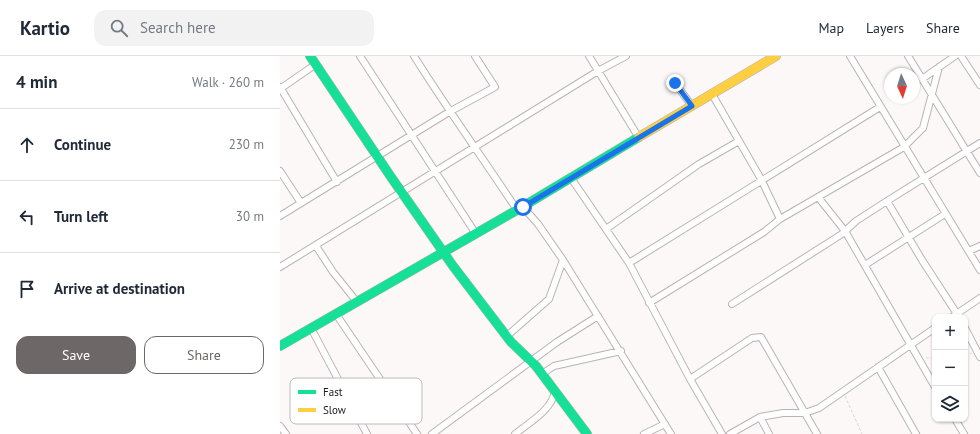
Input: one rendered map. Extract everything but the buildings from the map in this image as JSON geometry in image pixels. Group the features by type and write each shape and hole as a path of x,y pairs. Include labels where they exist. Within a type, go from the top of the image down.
{"main road":[{"path":"310,56 443,253 506,336 542,374 587,434"},
{"path":"280,346 520,209 776,56"}],"street":[{"path":"360,56 476,234"},
{"path":"414,56 449,112 520,209 538,224 563,260 621,351 671,434"},
{"path":"280,216 449,112 495,87 475,56"},
{"path":"588,56 639,138"},
{"path":"280,267 598,71 626,56"},
{"path":"850,56 980,270"},
{"path":"908,56 980,173"},
{"path":"922,79 955,56"},
{"path":"961,56 980,85"},
{"path":"316,64 280,88 337,182"},
{"path":"650,303 764,232 780,219 904,147 923,128 939,67"},
{"path":"675,83 692,106"},
{"path":"712,94 761,180 780,219"},
{"path":"629,263 880,107"},
{"path":"606,229 699,164 739,141"},
{"path":"732,304 845,231 856,221 980,143"},
{"path":"280,171 301,203"},
{"path":"571,178 629,263 690,379 722,434"},
{"path":"818,197 845,231 934,386"},
{"path":"887,201 955,314"},
{"path":"865,265 908,236 946,214"},
{"path":"316,246 333,272 357,302"},
{"path":"969,251 980,246"},
{"path":"506,336 549,299 563,260"},
{"path":"959,314 980,298"},
{"path":"336,314 379,378"},
{"path":"432,434 557,342 598,316"},
{"path":"311,328 337,378"},
{"path":"730,434 760,417 783,413 805,413 818,408 932,330"},
{"path":"968,334 979,354"},
{"path":"690,379 752,338 761,337 816,434"},
{"path":"542,374 554,366 621,351"},
{"path":"878,367 916,434"},
{"path":"516,434 548,407 554,400 555,391"},
{"path":"760,417 770,434"},
{"path":"957,422 964,434"},
{"path":"362,424 367,434"},
{"path":"410,424 417,434"},
{"path":"644,434 664,424"},
{"path":"280,426 286,434"}],"path":[{"path":"917,358 932,358"},
{"path":"843,391 862,434"}],"traffic: fast":[{"path":"310,56 453,266 511,342 536,366 587,434"},
{"path":"280,346 517,210 639,137"}],"traffic: slow":[{"path":"639,137 776,56"}],"route":[{"path":"523,207 692,106 675,83"}]}
